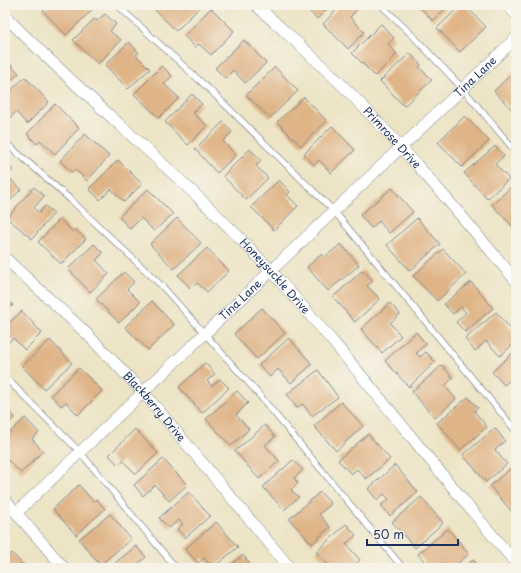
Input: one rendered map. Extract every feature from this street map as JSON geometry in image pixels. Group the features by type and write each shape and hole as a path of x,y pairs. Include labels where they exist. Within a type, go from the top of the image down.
{"street":[{"name":"Primrose Drive","path":"256,5 346,90 401,148 480,237 516,281"},
{"path":"507,5 516,14"},
{"name":"Honeysuckle Drive","path":"5,16 81,90 166,166 271,271 322,329 516,563"},
{"name":"Tina Lane","path":"17,512 516,38"},
{"name":"Blackberry Drive","path":"5,258 84,331 144,392 290,568"},
{"path":"5,500 64,568"}],"lane":[{"path":"117,5 210,90 334,211 516,431"},
{"path":"381,5 415,38 463,89 516,152"},
{"path":"5,142 71,200 162,286 255,390 403,568"},
{"path":"5,378 80,452 176,568"}],"building":[{"path":"50,5 92,5 94,8 66,35 43,11"},
{"path":"156,5 202,5 176,31 153,8"},
{"path":"303,5 331,5 317,19"},
{"path":"341,5 360,6 350,17 364,32 348,49 323,24"},
{"path":"418,5 449,5 433,21"},
{"path":"461,5 465,5 486,27 460,52 437,28"},
{"path":"211,8 234,31 211,55 199,44 195,47 184,36"},
{"path":"105,14 116,24 110,31 121,40 98,64 73,40 94,19 97,21"},
{"path":"381,24 394,38 388,44 397,54 375,76 352,53"},
{"path":"244,40 266,63 245,83 233,70 225,78 215,68"},
{"path":"129,42 139,53 136,55 150,69 128,89 105,65"},
{"path":"410,53 421,65 419,67 432,80 404,106 380,81"},
{"path":"5,59 19,73 5,86"},
{"path":"162,66 172,76 164,84 179,98 159,118 134,94"},
{"path":"275,67 298,91 270,118 246,95"},
{"path":"516,70 516,114 494,91"},
{"path":"25,77 49,102 27,124 16,112 9,119 5,115 5,96"},
{"path":"192,94 202,104 193,113 207,126 188,145 165,122"},
{"path":"304,97 327,121 301,146 277,122"},
{"path":"55,104 79,128 55,154 40,140 37,144 27,134"},
{"path":"465,116 489,141 462,167 438,142"},
{"path":"223,122 232,132 223,141 236,155 217,173 195,149"},
{"path":"332,126 355,150 331,173 319,160 314,165 304,154"},
{"path":"85,134 109,156 87,181 75,169 72,172 60,161"},
{"path":"495,146 504,156 495,164 509,179 487,199 464,173"},
{"path":"250,149 261,160 256,166 268,178 246,200 223,176"},
{"path":"118,160 142,184 124,202 111,189 100,200 89,189"},
{"path":"5,162 13,170 7,176 21,189 5,206"},
{"path":"279,180 290,192 287,195 298,206 274,230 251,207"},
{"path":"516,182 516,230 492,205"},
{"path":"34,187 44,196 34,208 39,213 45,206 54,213 32,239 7,218"},
{"path":"392,188 413,212 389,233 379,221 371,228 360,215"},
{"path":"148,189 173,214 154,231 141,218 130,229 119,217"},
{"path":"177,218 201,243 174,269 150,244"},
{"path":"417,218 440,244 410,271 387,245"},
{"path":"60,219 73,232 75,229 86,239 61,264 38,242"},
{"path":"94,244 103,253 96,260 109,274 90,292 68,269"},
{"path":"341,244 359,265 328,291 307,267 322,254 325,257"},
{"path":"207,248 229,271 207,292 197,283 191,289 178,275"},
{"path":"443,249 466,274 437,301 413,276"},
{"path":"363,270 373,281 367,286 380,299 355,322 333,297"},
{"path":"124,272 134,282 127,289 140,302 119,323 96,299"},
{"path":"471,282 493,308 465,332 456,322 466,313 461,307 453,314 444,304"},
{"path":"5,297 13,305 5,312"},
{"path":"152,301 174,325 148,350 125,327"},
{"path":"390,303 400,314 390,323 401,336 382,353 361,329"},
{"path":"262,308 285,333 257,359 234,334"},
{"path":"22,311 42,333 25,350 13,338 5,346 5,327"},
{"path":"496,312 516,335 516,342 500,356 486,341 475,351 465,339"},
{"path":"416,332 426,344 416,353 420,357 426,352 435,362 409,387 385,361"},
{"path":"289,338 312,364 291,383 278,369 270,377 259,365"},
{"path":"50,340 72,363 44,389 22,366"},
{"path":"516,350 516,386 510,380 504,385 492,372"},
{"path":"205,363 215,374 207,381 212,386 220,379 229,388 202,413 179,387"},
{"path":"442,365 453,378 445,386 456,399 435,418 412,392"},
{"path":"79,368 102,391 78,415 66,402 61,406 51,395"},
{"path":"318,370 338,397 312,416 303,404 297,408 287,394"},
{"path":"237,391 248,403 236,415 249,429 231,446 206,419"},
{"path":"468,397 478,408 474,411 487,427 460,450 437,423"},
{"path":"341,402 363,426 336,451 314,426"},
{"path":"5,407 15,417 5,427"},
{"path":"25,418 39,433 32,439 43,451 21,473 5,457 5,437"},
{"path":"265,425 275,437 265,445 279,461 259,479 235,451"},
{"path":"495,428 505,441 495,450 507,464 486,482 463,455"},
{"path":"135,429 158,453 136,474 123,461 118,465 109,455"},
{"path":"368,434 390,459 366,479 357,469 351,474 338,460"},
{"path":"163,459 187,485 169,501 155,485 143,496 134,485"},
{"path":"293,460 303,470 294,478 298,483 291,490 299,497 284,510 263,487"},
{"path":"516,464 516,508 512,512 490,486"},
{"path":"395,465 418,492 390,516 381,505 389,499 384,494 377,500 368,489"},
{"path":"79,485 93,501 96,499 105,509 76,535 53,509"},
{"path":"189,492 210,516 185,538 177,529 183,524 179,520 169,528 159,518"},
{"path":"320,492 331,504 319,514 330,527 312,544 289,519"},
{"path":"421,497 443,523 415,548 392,522"},
{"path":"110,514 131,539 100,565 79,539"},
{"path":"216,522 238,547 213,568 204,558 198,563 185,549"},
{"path":"346,524 356,535 346,544 360,560 352,568 331,568 316,552"},
{"path":"448,529 469,554 452,568 430,568 418,554"},
{"path":"136,546 146,557 138,564 141,568 109,568"},
{"path":"12,553 26,568 5,568 5,560"},
{"path":"243,555 253,568 227,568"},
{"path":"473,560 480,568 463,568"}]}
